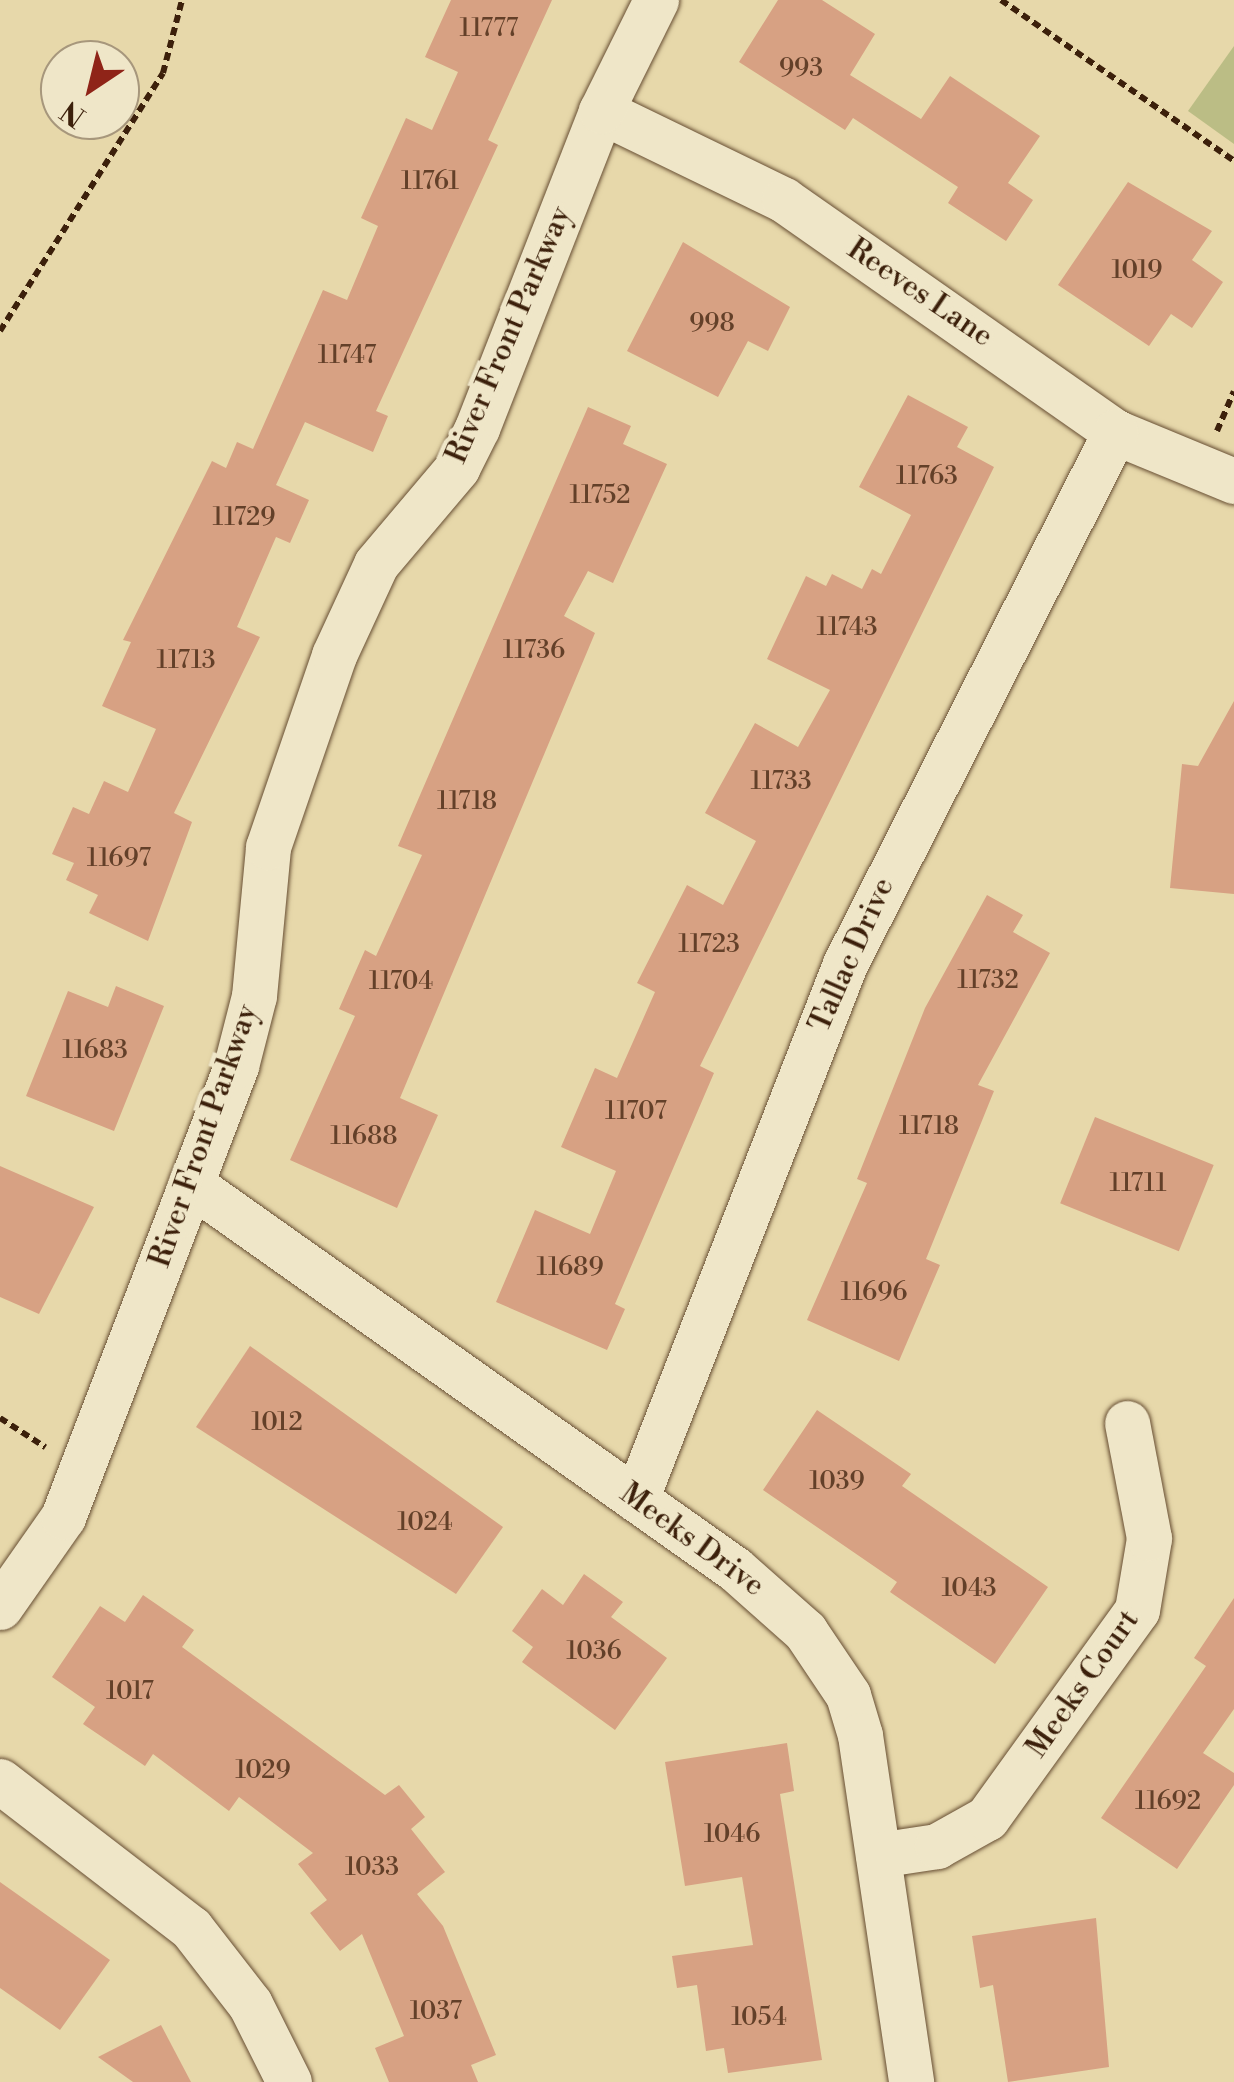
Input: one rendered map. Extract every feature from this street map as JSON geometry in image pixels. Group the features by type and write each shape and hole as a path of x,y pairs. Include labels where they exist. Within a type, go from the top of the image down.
{"street":[{"name":"River Front Parkway","path":"0,1607 47,1546 83,1465 191,1184 254,996 275,820 334,655 376,564 457,468 477,428 601,111 656,0"},
{"name":"Reeves Lane","path":"601,111 784,200 1115,432 1234,481"},
{"name":"Tallac Drive","path":"636,1498 861,928 1115,432"},
{"name":"Meeks Drive","path":"191,1184 772,1598 828,1662 860,1735 911,2082"},
{"name":"Meeks Court","path":"878,1855 937,1846 987,1818 1137,1610 1149,1538 1127,1423"},
{"path":"0,1781 191,1928 250,2004 289,2082"}],"path":[{"path":"0,331 163,73 182,0"},
{"path":"1001,0 1234,161"},
{"path":"0,1418 83,1465"}],"green space":[{"path":"1234,46 1234,144 1188,111"}],"building":[{"path":"451,0 552,0 488,140 498,145 376,411 388,416 373,452 305,422 276,485 309,500 290,543 276,537 237,627 260,637 174,813 192,822 148,941 89,913 98,895 66,880 74,863 52,854 73,807 89,814 104,781 128,792 156,729 102,706 131,642 123,640 212,461 226,468 237,442 253,449 323,290 347,300 378,226 361,218 406,118 432,130 458,72 425,57"},
{"path":"778,0 822,0 875,34 850,75 921,119 950,76 1040,136 1008,183 1033,200 1006,241 948,203 958,187 853,118 845,130 739,62"},
{"path":"1128,182 1212,231 1192,260 1223,282 1192,328 1171,314 1149,346 1058,285"},
{"path":"683,242 790,307 768,351 748,341 718,397 627,351"},
{"path":"908,395 968,427 957,447 994,467 700,1066 714,1073 615,1304 625,1309 607,1350 496,1302 535,1210 590,1234 616,1171 561,1147 595,1068 617,1078 655,992 637,983 687,885 723,905 756,841 705,813 755,723 798,747 830,690 767,659 806,576 826,586 832,574 862,589 872,569 881,574 911,515 859,487"},
{"path":"588,407 631,426 623,444 667,464 613,583 588,571 564,616 595,633 400,1098 438,1115 397,1208 290,1160 355,1016 339,1009 365,950 376,956 422,855 398,846"},
{"path":"1234,701 1234,894 1170,888 1182,764 1198,766"},
{"path":"987,895 1023,915 1013,932 1050,953 978,1085 994,1091 926,1259 940,1265 899,1361 807,1320 867,1183 857,1179 925,1008"},
{"path":"116,986 164,1006 114,1131 26,1096 68,991 108,1007"},
{"path":"1095,1117 1214,1165 1179,1251 1060,1203"},
{"path":"0,1166 94,1207 39,1314 0,1297"},
{"path":"250,1346 503,1527 456,1594 196,1427"},
{"path":"817,1410 911,1474 902,1486 1048,1587 995,1664 890,1592 897,1582 763,1490"},
{"path":"584,1574 623,1602 611,1617 667,1658 615,1730 522,1662 533,1647 512,1631 542,1589 563,1605"},
{"path":"143,1595 194,1630 182,1647 385,1795 399,1785 425,1817 411,1829 445,1872 417,1894 443,1926 496,2055 471,2065 478,2082 389,2082 375,2048 404,2036 362,1934 340,1951 310,1913 327,1900 298,1864 313,1853 239,1797 229,1811 153,1754 145,1766 83,1724 95,1707 52,1677 100,1606 125,1622"},
{"path":"1234,1598 1234,1709 1203,1753 1234,1773 1234,1785 1177,1869 1101,1818 1206,1666 1194,1658"},
{"path":"787,1743 794,1791 780,1794 822,2060 728,2073 724,2048 706,2051 697,1985 677,1988 672,1956 753,1945 742,1877 685,1886 665,1762"},
{"path":"0,1882 110,1960 60,2030 0,1988"},
{"path":"1096,1918 1109,2067 1008,2082 993,1985 980,1988 972,1936"},
{"path":"161,2025 191,2082 133,2082 98,2057"}]}
